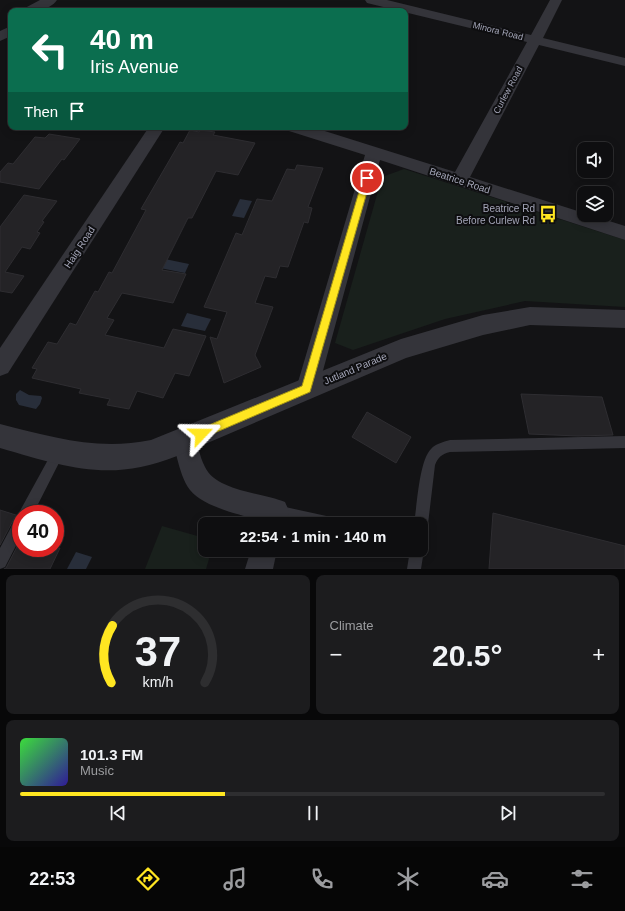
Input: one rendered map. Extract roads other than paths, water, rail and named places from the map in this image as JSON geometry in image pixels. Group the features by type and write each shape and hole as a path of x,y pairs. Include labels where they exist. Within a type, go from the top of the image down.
{"street":[{"name":"Minora Road","path":"371,0 404,8"},
{"name":"Curlew Road","path":"460,180 556,0"},
{"path":"35,8 48,1"},
{"path":"39,8 48,1"},
{"name":"Minora Road","path":"408,9 625,62"},
{"name":"Haig Road","path":"0,366 155,130"},
{"name":"Beatrice Road","path":"304,130 625,233"},
{"path":"306,389 374,152"},
{"name":"Jutland Parade","path":"0,436 81,457 116,458 150,453 185,440 401,348 483,325 530,316 625,319"},
{"path":"185,440 194,472 198,481 205,488 272,517"},
{"path":"258,569 262,557"}],"lane":[{"path":"422,517 429,465 432,456 438,449 450,446 625,442"},
{"path":"31,505 59,451"},
{"path":"0,562 12,540"},
{"path":"414,569 416,557"}],"water":[{"path":"240,199 252,201 244,218 232,216"},
{"path":"160,258 189,264 185,273 155,267"},
{"path":"187,313 211,319 205,331 181,326"},
{"path":"20,390 29,395 41,396 42,398 40,404 36,409 19,405 16,400 16,394"},
{"path":"76,552 92,557 86,569 67,569"}],"place":[{"name":"Beatrice Rd Before Curlew Rd","path":"548,214"}]}
